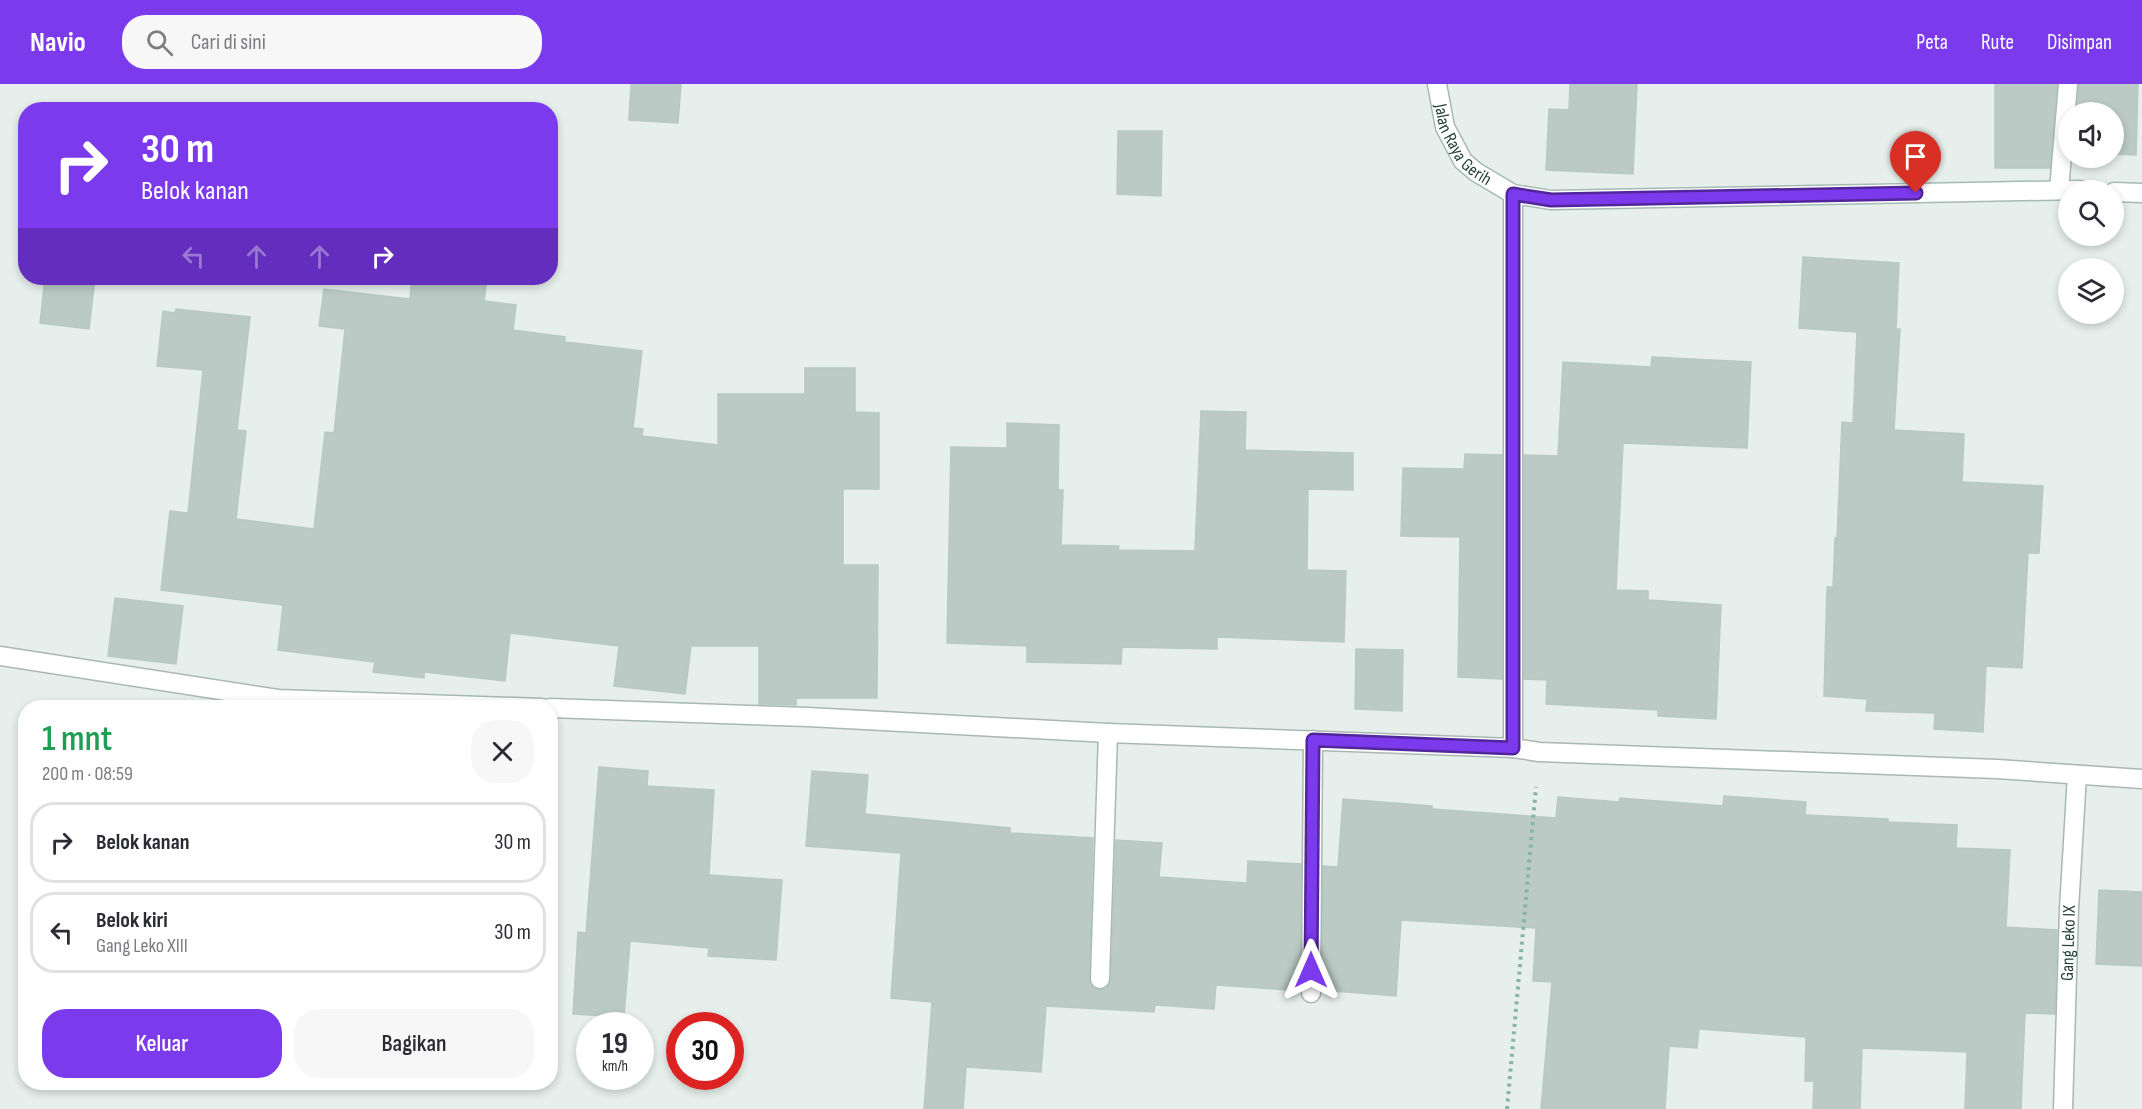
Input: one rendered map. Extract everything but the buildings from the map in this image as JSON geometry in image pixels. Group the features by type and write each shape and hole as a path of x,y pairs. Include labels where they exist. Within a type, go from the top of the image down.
{"street":[{"name":"Jalan Raya Gerih","path":"1437,84 1445,127 1463,161 1476,172 1513,194 1551,200 2058,190"},
{"path":"2061,180 2068,84"},
{"path":"2124,192 2142,193"},
{"path":"1513,194 1513,748"},
{"path":"0,656 278,699 307,700"},
{"path":"558,708 808,717 1108,733 1513,748 1539,752 1997,769 2142,779"},
{"path":"1100,979 1108,733"},
{"path":"1311,993 1313,740"},
{"name":"Gang Leko IX","path":"2062,1109 2069,909 2077,775"}],"path":[{"path":"1507,1109 1539,752"}],"route":[{"path":"1311,970 1313,740 1513,748 1513,194 1551,200 1916,193"}]}
